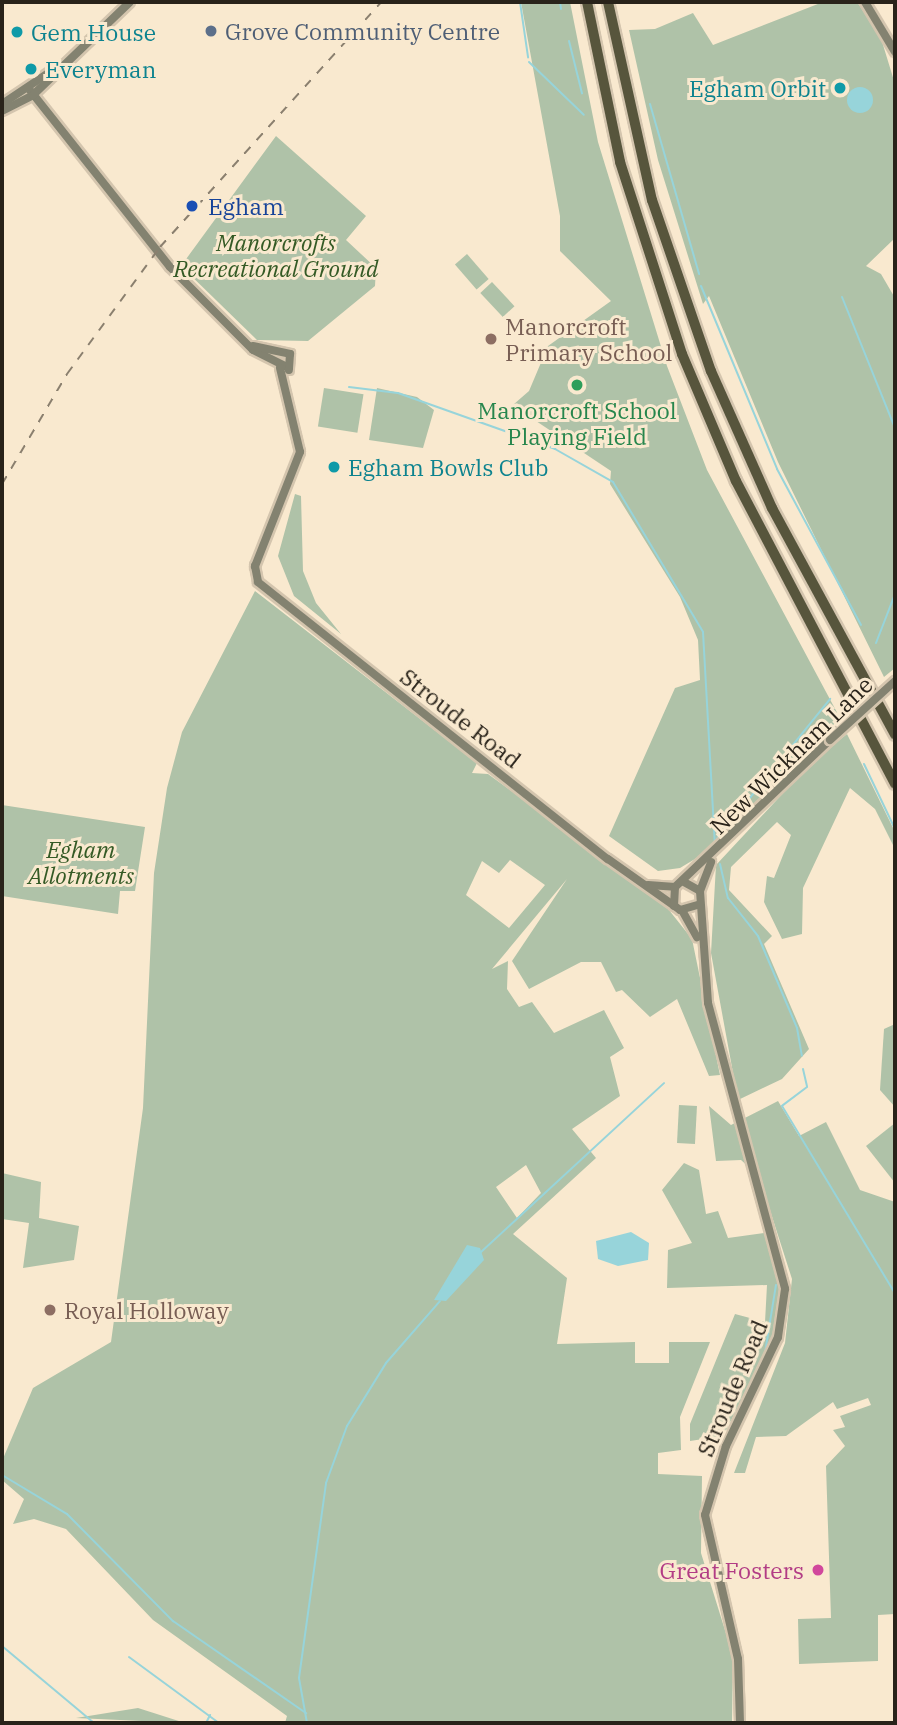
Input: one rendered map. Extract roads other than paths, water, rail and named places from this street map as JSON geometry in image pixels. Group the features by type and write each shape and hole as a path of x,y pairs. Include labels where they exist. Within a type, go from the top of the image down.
{"highway":[{"path":"587,2 620,162 682,354 736,481 895,784"},
{"path":"608,2 641,159 701,346 772,508 895,735"}],"street":[{"path":"31,92 122,2"},
{"path":"2,111 31,92 130,2"},
{"path":"865,2 895,52"},
{"path":"31,92 46,116 173,270 248,344 282,367"},
{"path":"2,104 23,98"},
{"path":"23,98 46,116"},
{"path":"248,344 292,356 282,367"},
{"path":"280,354 282,367"},
{"name":"Stroude Road","path":"282,367 300,452 255,577 683,912 701,946"},
{"name":"New Wickham Lane","path":"680,884 714,856 830,740 895,681"},
{"name":"New Wickham Lane","path":"698,905 700,891 714,856"},
{"path":"648,885 680,884 700,891"},
{"path":"674,906 680,884"},
{"path":"683,912 698,905"},
{"name":"Stroude Road","path":"698,905 701,946 732,1106 785,1289 778,1338 726,1446 705,1515 736,1650 740,1723"}],"water":[{"path":"860,87 869,91 873,100 869,109 860,113 851,109 847,100 851,91"},
{"path":"631,1232 649,1243 648,1260 618,1266 598,1259 596,1241"},
{"path":"467,1245 480,1248 484,1260 446,1301 434,1300"}],"waterway":[{"path":"520,2 528,57"},
{"path":"560,2 561,9"},
{"path":"569,41 582,93"},
{"path":"529,62 584,115"},
{"path":"650,104 699,274"},
{"path":"701,286 777,469 861,625"},
{"path":"842,297 895,428"},
{"path":"349,387 398,393 555,449 613,482 703,632 715,845"},
{"path":"876,643 895,594"},
{"path":"715,841 830,699"},
{"path":"864,764 895,829"},
{"path":"720,864 728,898 758,936 797,1028 802,1056"},
{"path":"803,1069 807,1087 782,1106 895,1293"},
{"path":"481,1252 664,1083"},
{"path":"764,1359 776,1285"},
{"path":"307,1723 299,1678 326,1483 347,1426 386,1363 440,1301"},
{"path":"2,1475 67,1514 173,1621 306,1713"},
{"path":"2,1646 94,1723"},
{"path":"129,1657 219,1723"},
{"path":"206,1723 210,1715"}],"railway":[{"path":"2,484 67,374 160,247 381,2"}],"place":[{"name":"Grove Community Centre","path":"211,31"},
{"name":"Gem House","path":"17,32"},
{"name":"Everyman","path":"31,69"},
{"name":"Egham Orbit","path":"840,88"},
{"name":"Egham","path":"192,206"},
{"name":"Manorcroft Primary School","path":"491,339"},
{"name":"Manorcroft School Playing Field","path":"577,385"},
{"name":"Egham Bowls Club","path":"334,467"},
{"name":"Royal Holloway","path":"50,1310"},
{"name":"Great Fosters","path":"818,1570"}],"park label":[{"name":"Manorcrofts Recreational Ground","path":"276,255"},
{"name":"Egham Allotments","path":"81,862"}]}
